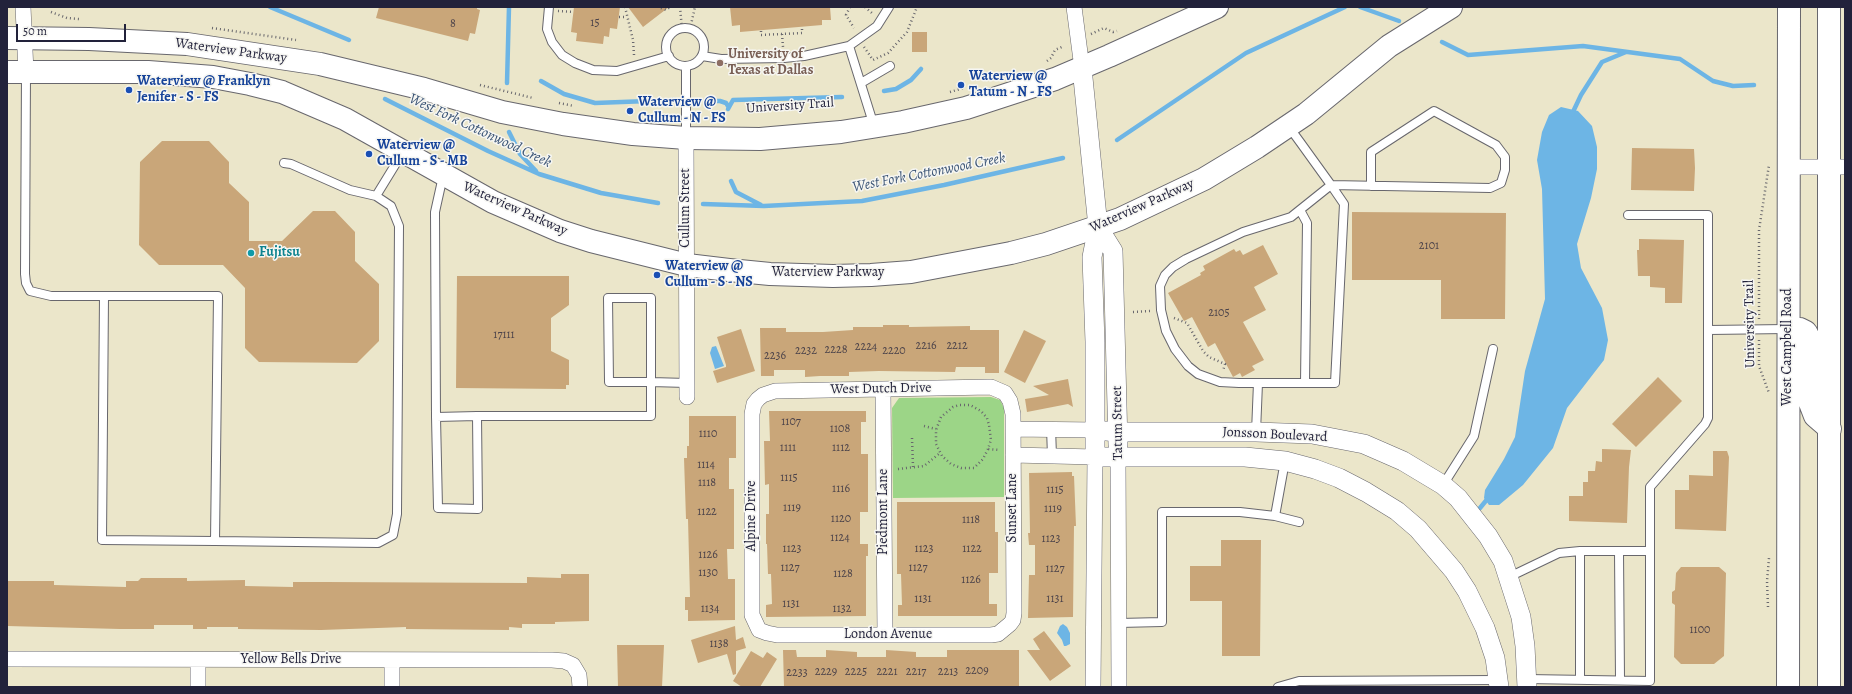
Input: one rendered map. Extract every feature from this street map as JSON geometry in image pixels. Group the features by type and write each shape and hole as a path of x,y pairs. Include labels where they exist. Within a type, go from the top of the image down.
{"main road":[{"name":"Waterview Parkway","path":"16,38 187,44 259,54 363,74 502,112 532,118 633,134 686,138 760,139 842,132 875,127 966,108 1016,93 1082,68 1217,7"},
{"name":"Waterview Parkway","path":"16,72 186,74 250,84 282,92 345,119 493,202 560,231 635,253 687,265 770,274 833,276 898,273 965,263 1011,253 1098,228 1120,219 1204,179 1257,147 1288,126 1389,46 1451,7"},
{"name":"West Campbell Road","path":"1788,7 1779,163 1788,329 1788,687"},
{"path":"1829,687 1830,429 1837,167 1830,7"},
{"path":"1788,329 1800,329 1806,332 1810,338 1810,403 1815,416 1830,429"}],"street":[{"path":"16,72 16,38 23,7"},
{"path":"1074,7 1082,68"},
{"name":"Tatum Street","path":"1082,68 1098,228 1092,257 1095,342 1093,687"},
{"name":"Cullum Street","path":"686,138 687,390"},
{"path":"1779,163 1837,167"},
{"name":"Tatum Street","path":"1098,228 1113,251 1118,432 1119,687"},
{"name":"West Dutch Drive","path":"758,399 763,395 775,391 991,387 1005,393"},
{"name":"Piedmont Lane","path":"883,389 885,634"},
{"name":"Sunset Lane","path":"1005,393 1012,407 1013,428 1014,613 1013,620 1010,624"},
{"name":"Alpine Drive","path":"758,399 754,404 752,414 752,615 756,625 762,631"},
{"name":"Jonsson Boulevard","path":"1013,428 1051,428 1118,432 1256,432 1312,434 1364,444 1403,461 1443,485 1458,498 1488,536 1503,561 1521,617 1525,646 1527,683"},
{"name":"Jonsson Boulevard","path":"1013,453 1118,458 1245,457 1285,460 1315,468 1340,478 1397,511 1418,530 1454,570 1467,591 1485,628 1495,658 1499,684"},
{"path":"1093,623 1119,623"},
{"name":"London Avenue","path":"762,631 777,635 991,635 998,634 1010,624"},
{"name":"Yellow Bells Drive","path":"7,659 552,660 564,661 573,666 579,675 580,687"},
{"path":"198,660 198,687"},
{"path":"392,660 392,687"},
{"path":"1499,684 1527,683"}],"lane":[{"path":"549,7 547,29 552,42 562,55 575,63 599,71 616,71 635,67 669,56"},
{"path":"702,56 721,59 784,58 804,56 850,46 877,26 889,7"},
{"path":"686,29 699,35 704,45 702,56 695,64 686,66 676,64 669,56 667,51 668,39 672,34 686,29"},
{"path":"850,46 875,127"},
{"path":"686,66 686,138"},
{"path":"861,83 890,66"},
{"path":"16,72 26,284 30,291 38,294 104,296 218,296 215,541"},
{"path":"1288,126 1331,185 1344,204 1335,383 1220,382 1198,374 1188,366 1175,349 1166,331 1162,317 1160,286 1165,275 1186,259 1243,232 1291,217 1331,185 1371,186 1490,188 1501,183 1505,170 1504,157 1496,145 1434,111 1371,152 1371,186"},
{"path":"376,196 404,152"},
{"path":"104,296 102,540 378,543 393,535 398,514 399,226 391,206 376,196 350,190 291,164 284,163"},
{"path":"443,175 435,212 438,508 478,508 477,416"},
{"path":"1300,210 1307,223 1305,383"},
{"path":"1527,683 1569,683 1580,680 1620,680 1653,684 1650,487 1705,424 1708,418 1708,215 1628,215"},
{"path":"436,417 651,416 651,382 651,298 608,298 609,382 651,382 687,390"},
{"path":"1708,330 1788,329"},
{"path":"1443,485 1474,436 1493,348"},
{"path":"1256,432 1258,383"},
{"path":"1051,428 1052,456"},
{"path":"1275,516 1285,460"},
{"path":"1119,623 1162,622 1162,512 1240,512 1275,516 1299,522"},
{"path":"1509,578 1559,553 1580,551 1650,551"},
{"path":"1580,551 1580,680"},
{"path":"1619,551 1620,680"},
{"path":"1278,687 1299,681 1499,684"}],"path":[{"path":"624,7 633,40 635,67"},
{"path":"661,8 666,10 670,7"},
{"path":"680,7 686,29"},
{"path":"686,29 695,7"},
{"path":"850,7 846,12 846,15 873,60 888,53 907,32 917,7"},
{"path":"619,17 627,17"},
{"path":"761,31 761,35 802,33 802,26"},
{"path":"1097,32 1104,28 1113,32 1123,28"},
{"path":"1044,64 1051,58 1055,50 1060,47"},
{"path":"947,92 967,88"},
{"name":"University Trail","path":"1770,396 1759,366 1759,230 1779,163"},
{"path":"1133,312 1154,311"},
{"path":"1173,314 1174,319 1187,323 1203,351 1209,356 1225,364 1220,382"},
{"path":"959,405 970,405 981,411 987,418 991,440 988,449 974,468 951,464 940,453 936,444 936,429 941,418 953,407 959,405"},
{"path":"924,426 936,429"},
{"path":"912,438 913,467"},
{"path":"988,449 1013,453"},
{"path":"883,469 924,466 940,453"},
{"path":"1769,551 1767,581 1769,611"}],"green space":[{"path":"991,397 1000,400 1004,408 1004,497 893,498 892,408 899,398"}],"water":[{"path":"1561,107 1578,111 1592,126 1597,147 1597,169 1591,198 1577,244 1581,268 1602,308 1608,340 1604,360 1567,408 1553,448 1523,485 1499,505 1489,505 1484,498 1485,490 1504,459 1515,437 1525,371 1545,299 1542,189 1537,160 1542,132 1549,115"},
{"path":"716,346 724,366 715,369 710,353 712,347"},
{"path":"1063,624 1067,627 1070,633 1070,644 1066,646 1064,646 1057,633 1060,626"}],"building":[{"path":"379,7 477,7 477,9 480,10 475,34 470,33 468,41 376,18"},
{"path":"574,7 620,7 617,29 610,28 609,37 604,36 603,44 576,41 577,33 571,32"},
{"path":"628,7 669,7 643,27"},
{"path":"730,7 830,7 831,20 822,20 822,25 740,32 740,25 732,26"},
{"path":"912,32 927,32 927,52 912,52"},
{"name":"Fujitsu","path":"162,141 209,141 229,162 229,183 249,202 249,241 282,241 313,211 335,211 355,232 355,261 379,284 379,341 357,363 259,362 245,348 245,288 223,265 159,265 139,245 140,162"},
{"path":"1632,148 1694,149 1694,191 1631,190"},
{"path":"1352,212 1506,213 1505,319 1441,319 1441,280 1352,280"},
{"path":"1639,239 1684,240 1682,303 1665,303 1665,288 1650,287 1650,276 1638,276 1637,250 1639,250"},
{"path":"1263,245 1278,274 1254,287 1266,310 1243,322 1264,360 1252,366 1255,370 1242,377 1240,373 1233,377 1215,343 1208,347 1192,317 1184,321 1168,293 1201,275 1200,273 1205,270 1203,266 1234,249 1236,252 1240,250 1243,255"},
{"path":"457,276 569,276 569,305 551,318 551,351 569,360 569,385 566,385 566,389 456,388"},
{"path":"883,325 909,325 909,327 970,326 970,330 999,330 999,373 985,373 985,367 956,367 955,372 849,372 849,376 805,377 805,370 774,370 774,376 761,376 760,328 786,328 786,332 823,332 853,330 853,327 883,327"},
{"path":"741,329 755,371 717,383 713,371 726,367 726,365 717,337"},
{"path":"1024,330 1046,341 1025,383 1004,372"},
{"path":"1658,377 1682,401 1636,447 1612,424"},
{"path":"1068,379 1073,407 1068,404 1027,412 1025,399 1049,395 1033,386"},
{"path":"769,411 866,411 866,422 861,422 861,454 868,454 868,512 860,512 860,544 868,544 868,556 866,556 866,616 766,617 766,605 772,604 771,574 768,574 766,544 766,514 769,514 769,484 765,485 764,441 770,441"},
{"path":"689,416 736,416 736,458 729,458 729,489 734,489 734,549 727,549 728,579 735,579 735,620 688,621 688,610 685,610 685,597 690,597 688,519 686,519 684,458 687,458 687,446 689,446"},
{"path":"1602,449 1631,450 1627,523 1569,521 1569,496 1583,496 1583,482 1588,482 1588,471 1595,471 1596,461 1602,462"},
{"path":"1713,451 1727,451 1729,457 1726,531 1675,529 1675,490 1689,490 1689,475 1713,476"},
{"path":"1072,472 1072,476 1074,476 1076,526 1074,526 1073,617 1028,618 1029,575 1035,575 1035,545 1029,545 1028,533 1030,533 1029,473"},
{"path":"897,502 995,502 995,532 998,532 998,573 989,573 989,604 997,604 997,616 898,616 898,605 902,605 901,574 897,574"},
{"path":"1221,540 1261,540 1260,656 1222,656 1222,601 1190,601 1190,566 1221,566"},
{"path":"1681,567 1719,567 1726,573 1724,656 1714,664 1681,664 1674,657 1675,605 1672,603 1672,592 1675,590 1676,573"},
{"path":"561,574 589,574 589,621 555,622 555,624 522,624 522,628 509,627 509,630 406,629 406,627 321,630 238,629 238,627 207,627 207,629 193,629 193,625 154,625 154,629 7,626 7,581 54,581 54,585 126,587 126,581 138,581 141,578 187,578 187,581 245,580 245,586 293,587 293,582 527,583 527,577 561,578"},
{"path":"735,626 736,640 743,637 746,648 736,651 736,674 733,675 727,654 698,663 691,640"},
{"path":"1044,631 1071,666 1050,681 1027,650 1040,650 1033,639"},
{"path":"617,645 664,645 662,687 618,687"},
{"path":"783,650 796,650 797,657 826,657 826,650 857,652 857,657 886,657 886,650 916,652 916,657 947,657 947,650 1019,650 1019,687 784,687"},
{"path":"751,651 763,658 767,652 777,659 760,687 742,687 733,681"}],"waterway":[{"name":"West Fork Cottonwood Creek","path":"270,7 349,40"},
{"path":"507,83 509,7"},
{"name":"West Fork Cottonwood Creek","path":"1117,140 1246,53 1345,7"},
{"name":"West Fork Cottonwood Creek","path":"1360,7 1399,21"},
{"name":"West Fork Cottonwood Creek","path":"1442,42 1468,55 1583,46 1680,59 1713,81 1733,86 1754,85"},
{"path":"1572,114 1581,95 1602,62 1626,52"},
{"path":"884,91 896,89 911,80 921,69"},
{"path":"541,81 564,94 595,103 675,100"},
{"path":"728,109 733,100 842,97"},
{"name":"West Fork Cottonwood Creek","path":"385,99 488,151 539,174 601,193 658,203"},
{"path":"709,101 720,101 726,103 728,106"},
{"path":"509,132 520,154 536,171"},
{"name":"West Fork Cottonwood Creek","path":"703,204 764,206 862,201 944,185 1063,158"},
{"path":"731,181 736,192 761,205"},
{"path":"1480,508 1489,497"}],"place":[{"name":"University of Texas at Dallas","path":"720,63"},
{"name":"Waterview @ Tatum - N - FS","path":"961,85"},
{"name":"Waterview @ Franklyn Jenifer - S - FS","path":"129,90"},
{"name":"Waterview @ Cullum - N - FS","path":"630,111"},
{"name":"Waterview @ Cullum - S - MB","path":"369,154"},
{"name":"Fujitsu","path":"251,253"},
{"name":"Waterview @ Cullum - S - NS","path":"657,275"}]}
